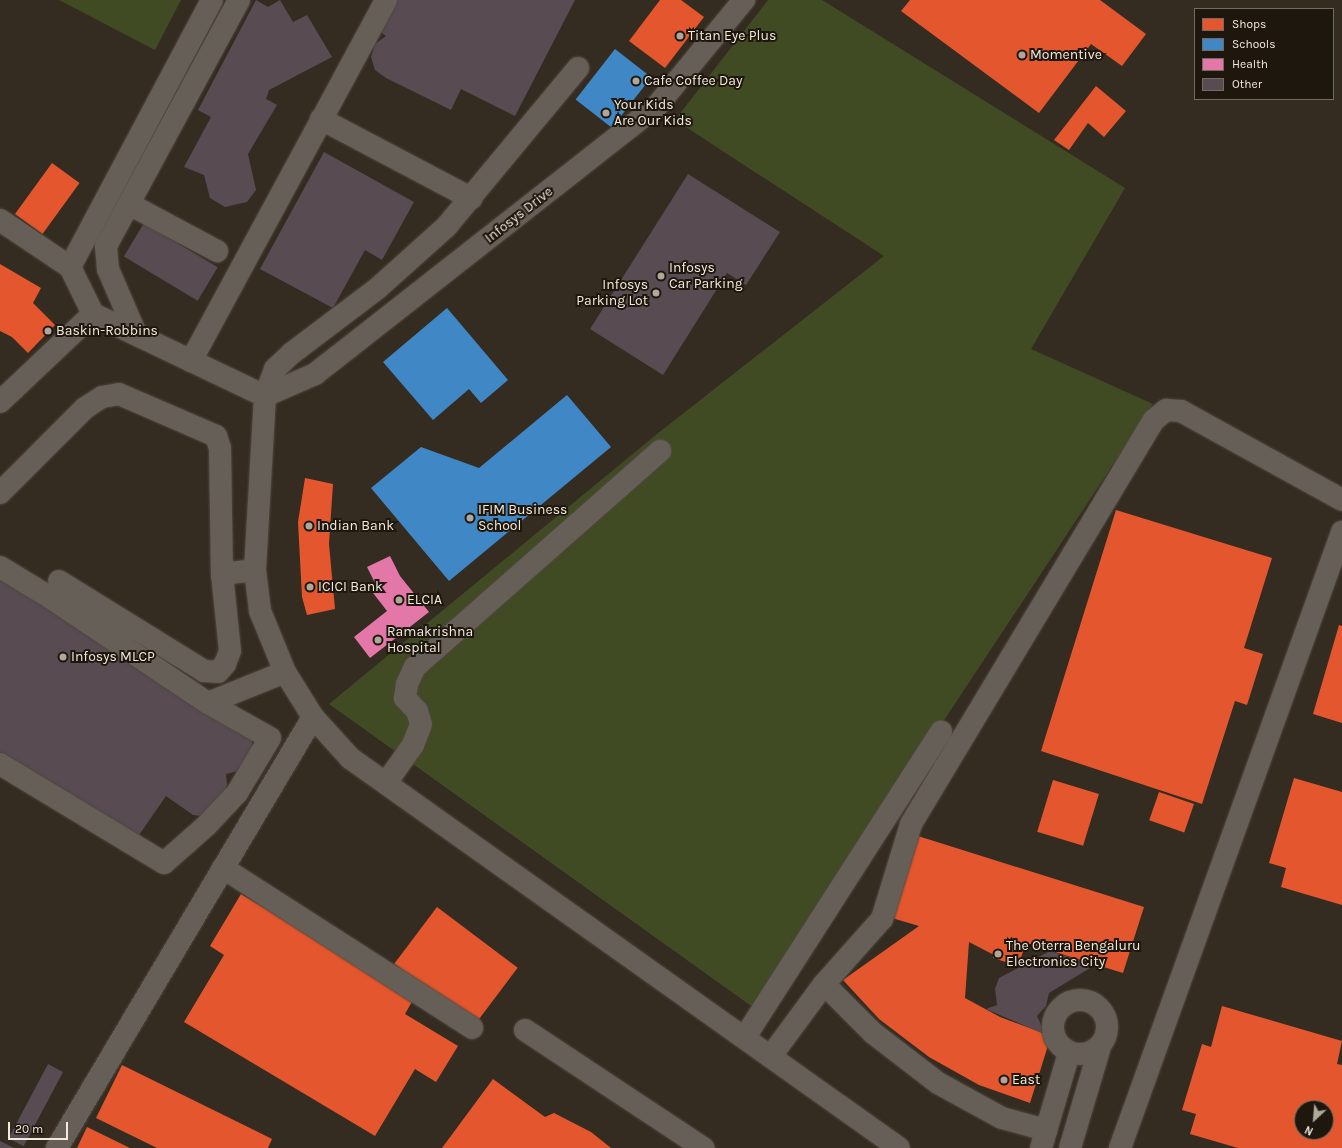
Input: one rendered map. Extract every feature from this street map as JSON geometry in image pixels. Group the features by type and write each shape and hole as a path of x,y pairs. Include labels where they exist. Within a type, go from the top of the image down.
{"street":[{"path":"70,267 212,0"},
{"path":"136,334 108,268 105,253 106,246 239,0"},
{"path":"191,361 386,0"},
{"name":"Infosys Drive","path":"265,396 315,374 656,108 744,0"},
{"path":"578,68 447,226 378,288 286,358 275,369 265,396 255,570 260,610 285,672 313,717 350,758 745,1037 899,1148"},
{"path":"321,120 471,198"},
{"path":"128,204 217,251"},
{"path":"0,220 70,267 93,314 265,396"},
{"path":"0,402 93,314"},
{"path":"0,493 85,408 102,397 119,394 216,436 220,448 222,574 230,651 225,664 218,672 204,671 59,581"},
{"path":"771,1056 824,984 882,919 911,824 1154,420 1166,410 1181,411 1342,500"},
{"path":"386,783 413,745 421,724 417,711 405,698 407,684 415,667 660,451"},
{"path":"1120,1148 1342,532"},
{"path":"0,567 51,598 208,704 270,738 237,793 207,824 164,863 0,764"},
{"path":"222,574 255,570"},
{"path":"208,704 285,672"},
{"path":"57,1148 313,717"},
{"path":"745,1037 941,732"},
{"path":"223,868 472,1028"},
{"path":"824,984 872,1033 938,1083 1044,1139 1069,1052"},
{"path":"1070,1148 1100,1047 1107,1033 1106,1017 1093,1002 1073,1000 1057,1012 1053,1023 1054,1035 1059,1045 1069,1052 1080,1055 1100,1047"},
{"path":"525,1030 703,1148"}],"green space":[{"path":"59,0 181,0 155,50"},
{"path":"768,0 822,0 1125,188 1031,349 1153,404 754,1008 329,704 657,434 884,256 675,120"}],"building: Shops":[{"path":"660,0 681,0 704,17 665,68 629,41"},
{"name":"Momentive","path":"910,0 1100,0 1146,34 1122,66 1091,44 1039,113 901,11"},
{"path":"1096,86 1126,111 1104,137 1088,123 1069,150 1054,140"},
{"path":"52,163 80,183 42,234 15,214"},
{"path":"0,264 41,288 33,303 55,325 28,353 12,337 0,331"},
{"path":"305,478 333,484 329,544 335,609 307,615 302,597 298,522"},
{"path":"1116,510 1272,558 1244,648 1263,654 1247,705 1235,701 1202,804 1041,751"},
{"path":"1339,625 1342,626 1342,723 1313,714"},
{"path":"1294,778 1342,792 1342,905 1281,887 1286,868 1269,863"},
{"path":"1053,780 1099,794 1083,846 1037,832"},
{"path":"1159,792 1194,804 1184,832 1149,820"},
{"path":"918,836 1144,907 1123,973 1026,943 1018,966 993,958 994,955 969,942 965,998 1000,1017 1051,1036 1030,1103 979,1085 929,1057 879,1019 843,980 919,926 892,918"},
{"path":"241,894 414,998 405,1014 458,1046 436,1082 415,1069 375,1136 184,1022 224,955 210,946"},
{"path":"437,907 518,968 475,1024 394,964"},
{"path":"1222,1006 1342,1041 1337,1064 1342,1065 1342,1148 1238,1148 1190,1134 1196,1114 1182,1110 1202,1044 1211,1047"},
{"path":"122,1065 272,1139 268,1148 157,1148 96,1118"},
{"path":"493,1079 545,1117 554,1113 591,1132 611,1148 442,1148"},
{"path":"87,1127 130,1148 77,1148"}],"building: Schools":[{"path":"615,49 651,77 612,128 576,99"},
{"path":"447,308 508,380 481,403 469,389 433,420 383,362"},
{"path":"567,395 611,447 449,581 371,488 421,447 479,468"}],"building: Health":[{"name":"ELCIA","path":"390,556 400,576 429,612 370,658 354,637 387,611 370,589 376,585 367,567"}],"building: Other":[{"path":"256,0 268,7 280,0 293,22 307,15 332,57 269,90 266,99 277,105 248,154 256,190 247,202 225,207 210,198 204,175 184,167 211,117 198,110"},
{"path":"392,0 575,0 515,116 461,89 451,110 386,78 375,70 371,57 375,44 386,36 377,29"},
{"path":"324,152 414,202 382,260 365,250 333,308 260,269"},
{"path":"688,174 780,232 746,285 727,273 663,375 590,329"},
{"path":"144,223 218,267 198,301 124,256"},
{"name":"Infosys MLCP","path":"0,578 251,736 253,749 238,771 226,774 227,785 223,797 202,816 193,815 166,796 137,838 0,752"},
{"path":"1050,951 1095,965 1049,993 1046,1006 1037,1016 1046,1035 986,1009 997,1005 995,989 999,978"},
{"path":"48,1064 63,1072 24,1146 9,1138"},
{"path":"0,1141 14,1148 0,1148"}],"place":[{"name":"Titan Eye Plus","path":"680,36"},
{"name":"Momentive","path":"1022,55"},
{"name":"Cafe Coffee Day","path":"636,81"},
{"name":"Your Kids Are Our Kids","path":"606,113"},
{"name":"Infosys Car Parking","path":"661,276"},
{"name":"Infosys Parking Lot","path":"656,293"},
{"name":"Baskin-Robbins","path":"48,331"},
{"name":"IFIM Business School","path":"470,518"},
{"name":"Indian Bank","path":"309,526"},
{"name":"ICICI Bank","path":"310,587"},
{"name":"ELCIA","path":"399,600"},
{"name":"Ramakrishna Hospital","path":"378,640"},
{"name":"Infosys MLCP","path":"63,657"},
{"name":"The Oterra Bengaluru Electronics City","path":"998,954"},
{"name":"East","path":"1004,1080"}]}
